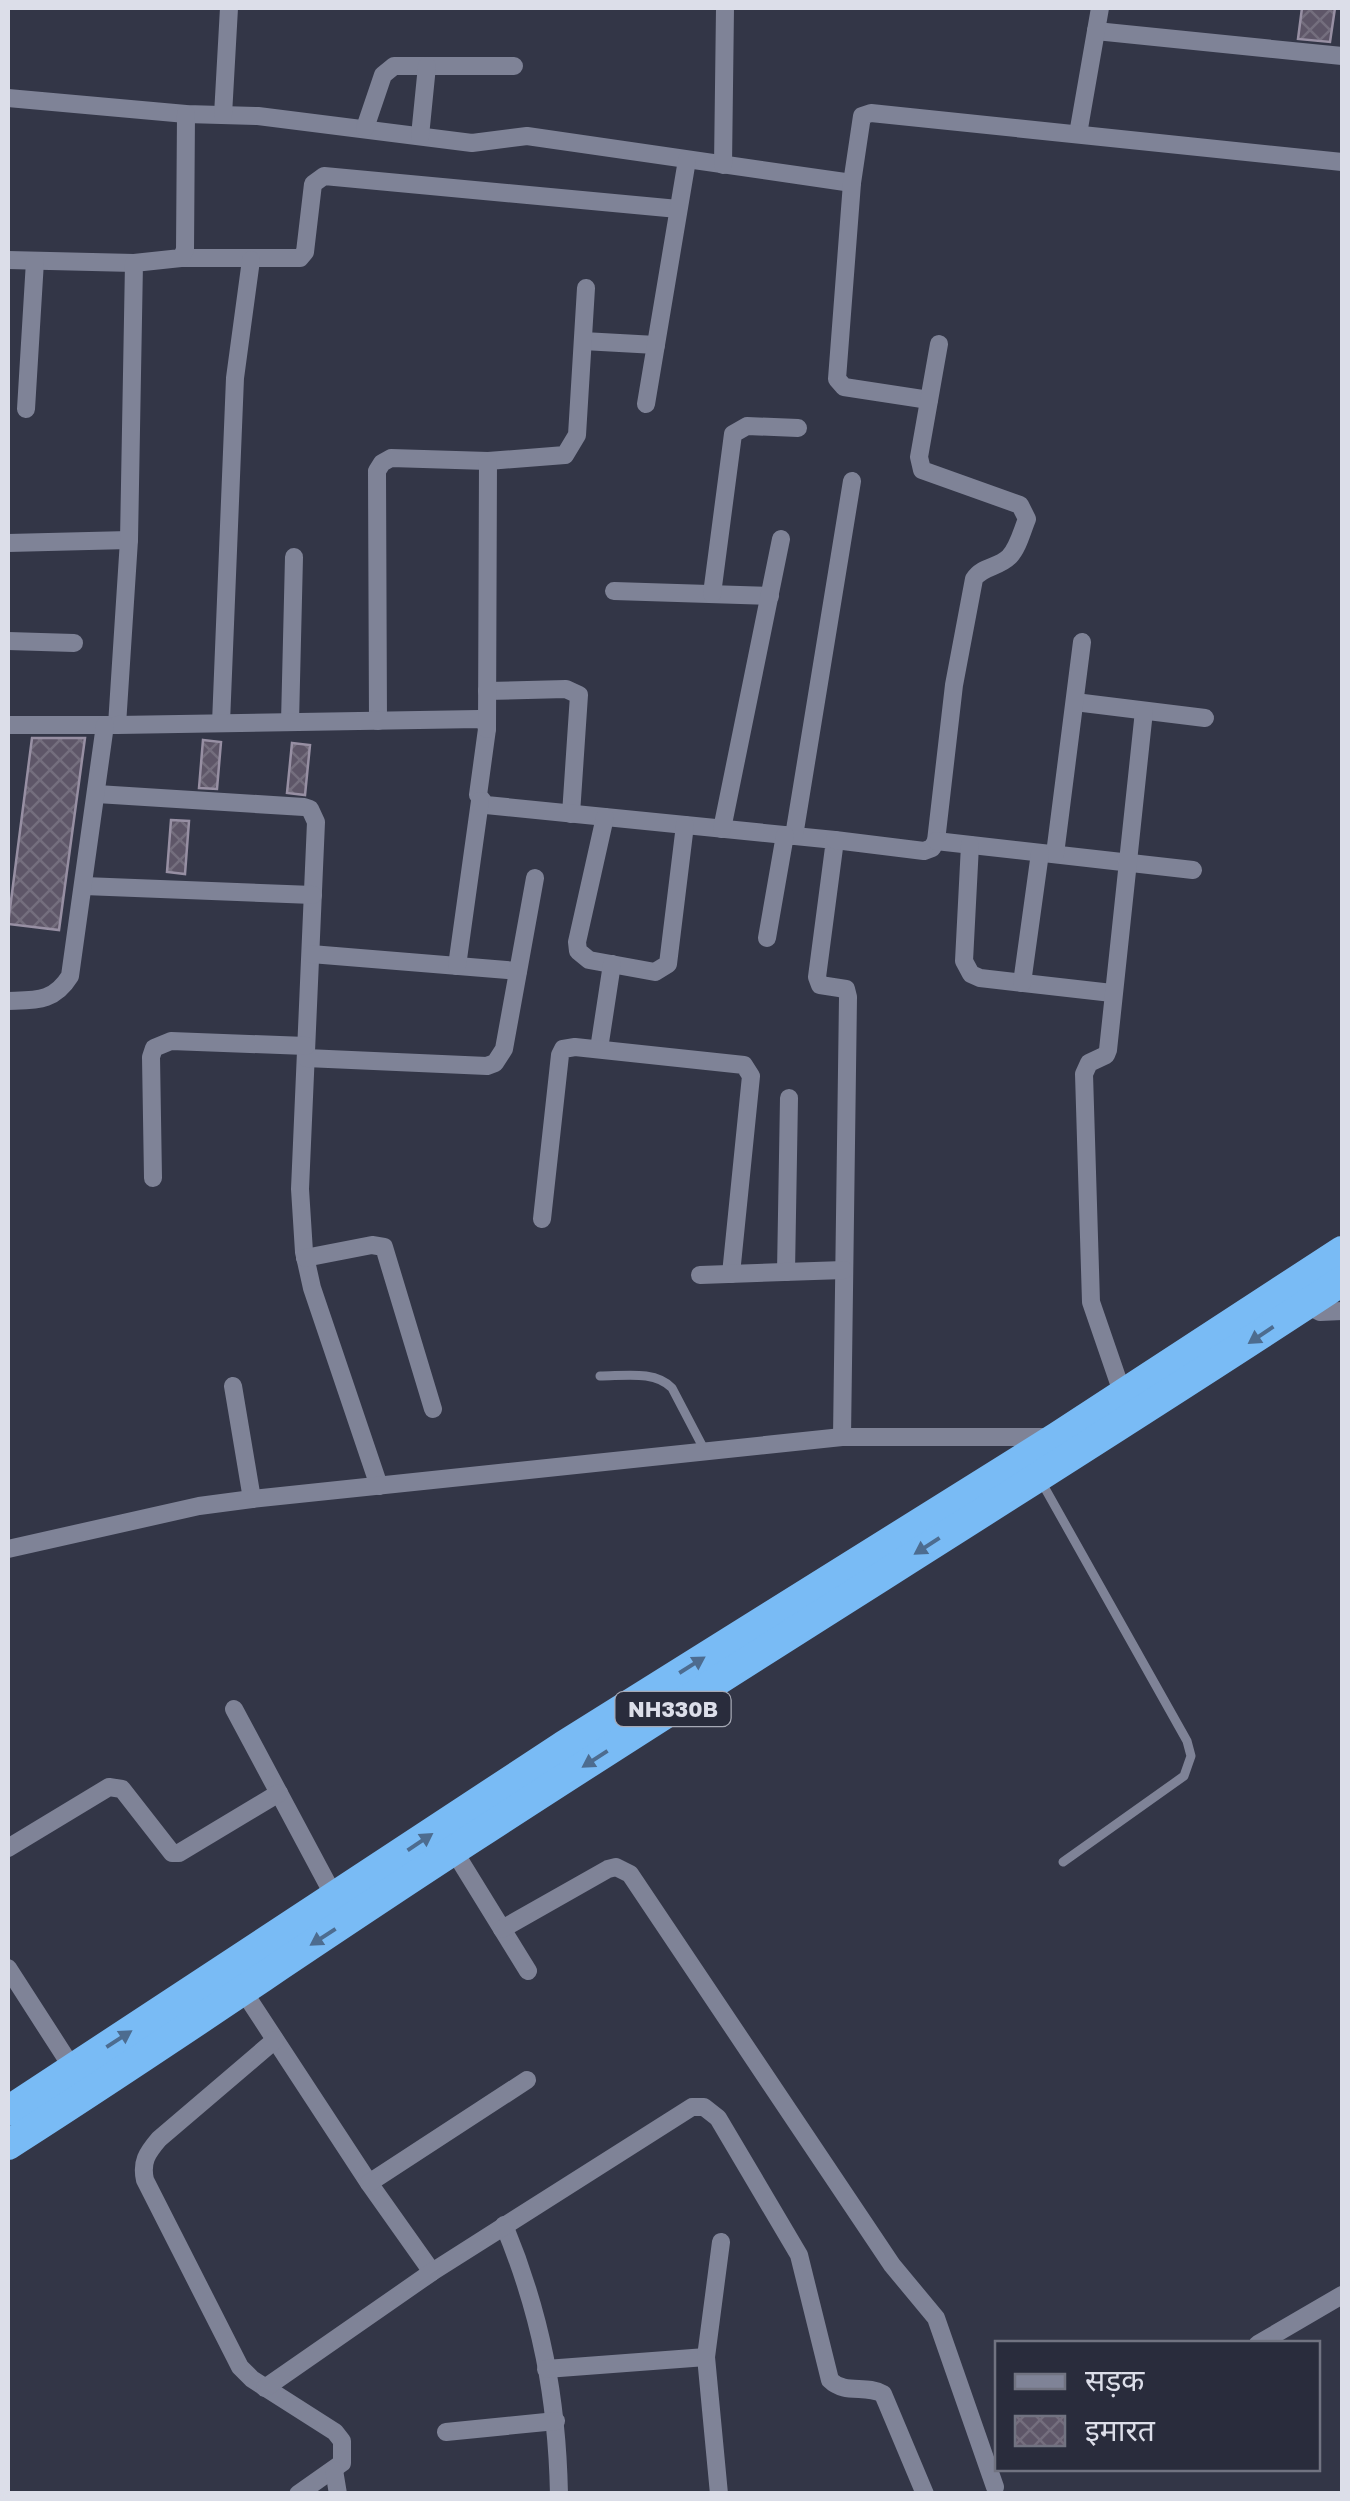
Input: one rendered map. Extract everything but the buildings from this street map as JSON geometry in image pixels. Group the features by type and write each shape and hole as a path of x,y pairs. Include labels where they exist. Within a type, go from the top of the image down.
{"highway":[{"name":"NH330B","path":"8,2112 72,2069 454,1850 1032,1466 1058,1437 1342,1252"},
{"name":"NH330B","path":"8,2145 235,1979 335,1898 562,1746 1342,1281"}],"street":[{"path":"223,115 229,8"},
{"path":"723,165 725,8"},
{"path":"1078,134 1100,8"},
{"path":"1096,31 1342,56"},
{"path":"365,128 388,70 394,66 514,66"},
{"path":"420,136 427,66"},
{"path":"8,98 365,128 472,143 527,136 852,183"},
{"path":"929,400 844,387 837,378 860,120 871,113 1342,162"},
{"path":"181,258 186,114"},
{"path":"646,404 687,160"},
{"path":"8,260 293,260 306,252 313,184 324,176 678,209"},
{"path":"221,723 235,378 251,260"},
{"path":"26,409 35,261"},
{"path":"8,1002 36,1000 62,990 70,976 111,725 129,540 134,263"},
{"path":"378,721 378,471 382,462 391,458 488,461 565,455 577,435 586,288"},
{"path":"582,341 656,346"},
{"path":"480,801 486,805 570,814 932,848 936,841 954,686 974,579 980,570 999,564 1012,554 1026,520 1020,505 922,470 919,457 939,344"},
{"path":"712,594 733,434 747,426 798,428"},
{"path":"457,966 487,729 488,461"},
{"path":"766,938 790,835 852,481"},
{"path":"722,828 782,539"},
{"path":"8,543 129,540"},
{"path":"290,722 294,557"},
{"path":"614,591 770,596"},
{"path":"8,642 74,643"},
{"path":"1022,983 1082,642"},
{"path":"487,692 566,689 579,696 570,814"},
{"path":"1074,702 1205,718"},
{"path":"1122,1395 1091,1302 1084,1074 1089,1063 1108,1050 1144,710"},
{"path":"8,725 479,719 485,721 487,729"},
{"path":"97,794 310,809 316,822 300,1189 305,1258 378,1486"},
{"path":"604,817 577,942 583,957 655,972 668,964 685,825"},
{"path":"835,840 817,977 827,989 846,989 848,997 842,1436"},
{"path":"936,841 1193,870"},
{"path":"970,845 966,969 980,978 1112,993"},
{"path":"153,1178 151,1058 154,1048 171,1041 487,1066 495,1063 504,1049 535,878"},
{"path":"84,886 313,896"},
{"path":"310,954 518,972"},
{"path":"599,1049 612,964"},
{"path":"542,1218 563,1050 575,1046 744,1065 751,1076 731,1274"},
{"path":"786,1272 789,1098"},
{"path":"305,1258 372,1244 384,1247 432,1409"},
{"path":"700,1276 844,1270"},
{"path":"1306,1305 1320,1312 1342,1311"},
{"path":"233,1386 252,1499"},
{"path":"8,1549 199,1506 842,1436 1058,1437"},
{"path":"234,1709 335,1898"},
{"path":"8,1848 109,1786 122,1789 172,1853 179,1853 279,1793"},
{"path":"454,1850 528,1971"},
{"path":"502,1929 608,1869 616,1867 630,1874 892,2265 936,2318 995,2487"},
{"path":"8,1968 72,2069"},
{"path":"235,1979 432,2272"},
{"path":"276,2040 159,2139 142,2166 145,2180 231,2354 252,2379 335,2432 342,2441 342,2463 298,2494"},
{"path":"369,2183 527,2080"},
{"path":"265,2388 432,2272 692,2108 704,2106 712,2111 799,2255 830,2380 843,2388 882,2394 926,2494"},
{"path":"504,2226 536,2308 556,2421 560,2494"},
{"path":"720,2494 706,2357 721,2242"},
{"path":"1263,2341 1342,2296"},
{"path":"546,2369 706,2357"},
{"path":"446,2432 556,2421"},
{"path":"334,2470 338,2494"}],"lane":[{"path":"600,1376 652,1376 664,1380 672,1388 704,1451"},
{"path":"1032,1466 1187,1741 1191,1756 1184,1776 1063,1862"}]}
